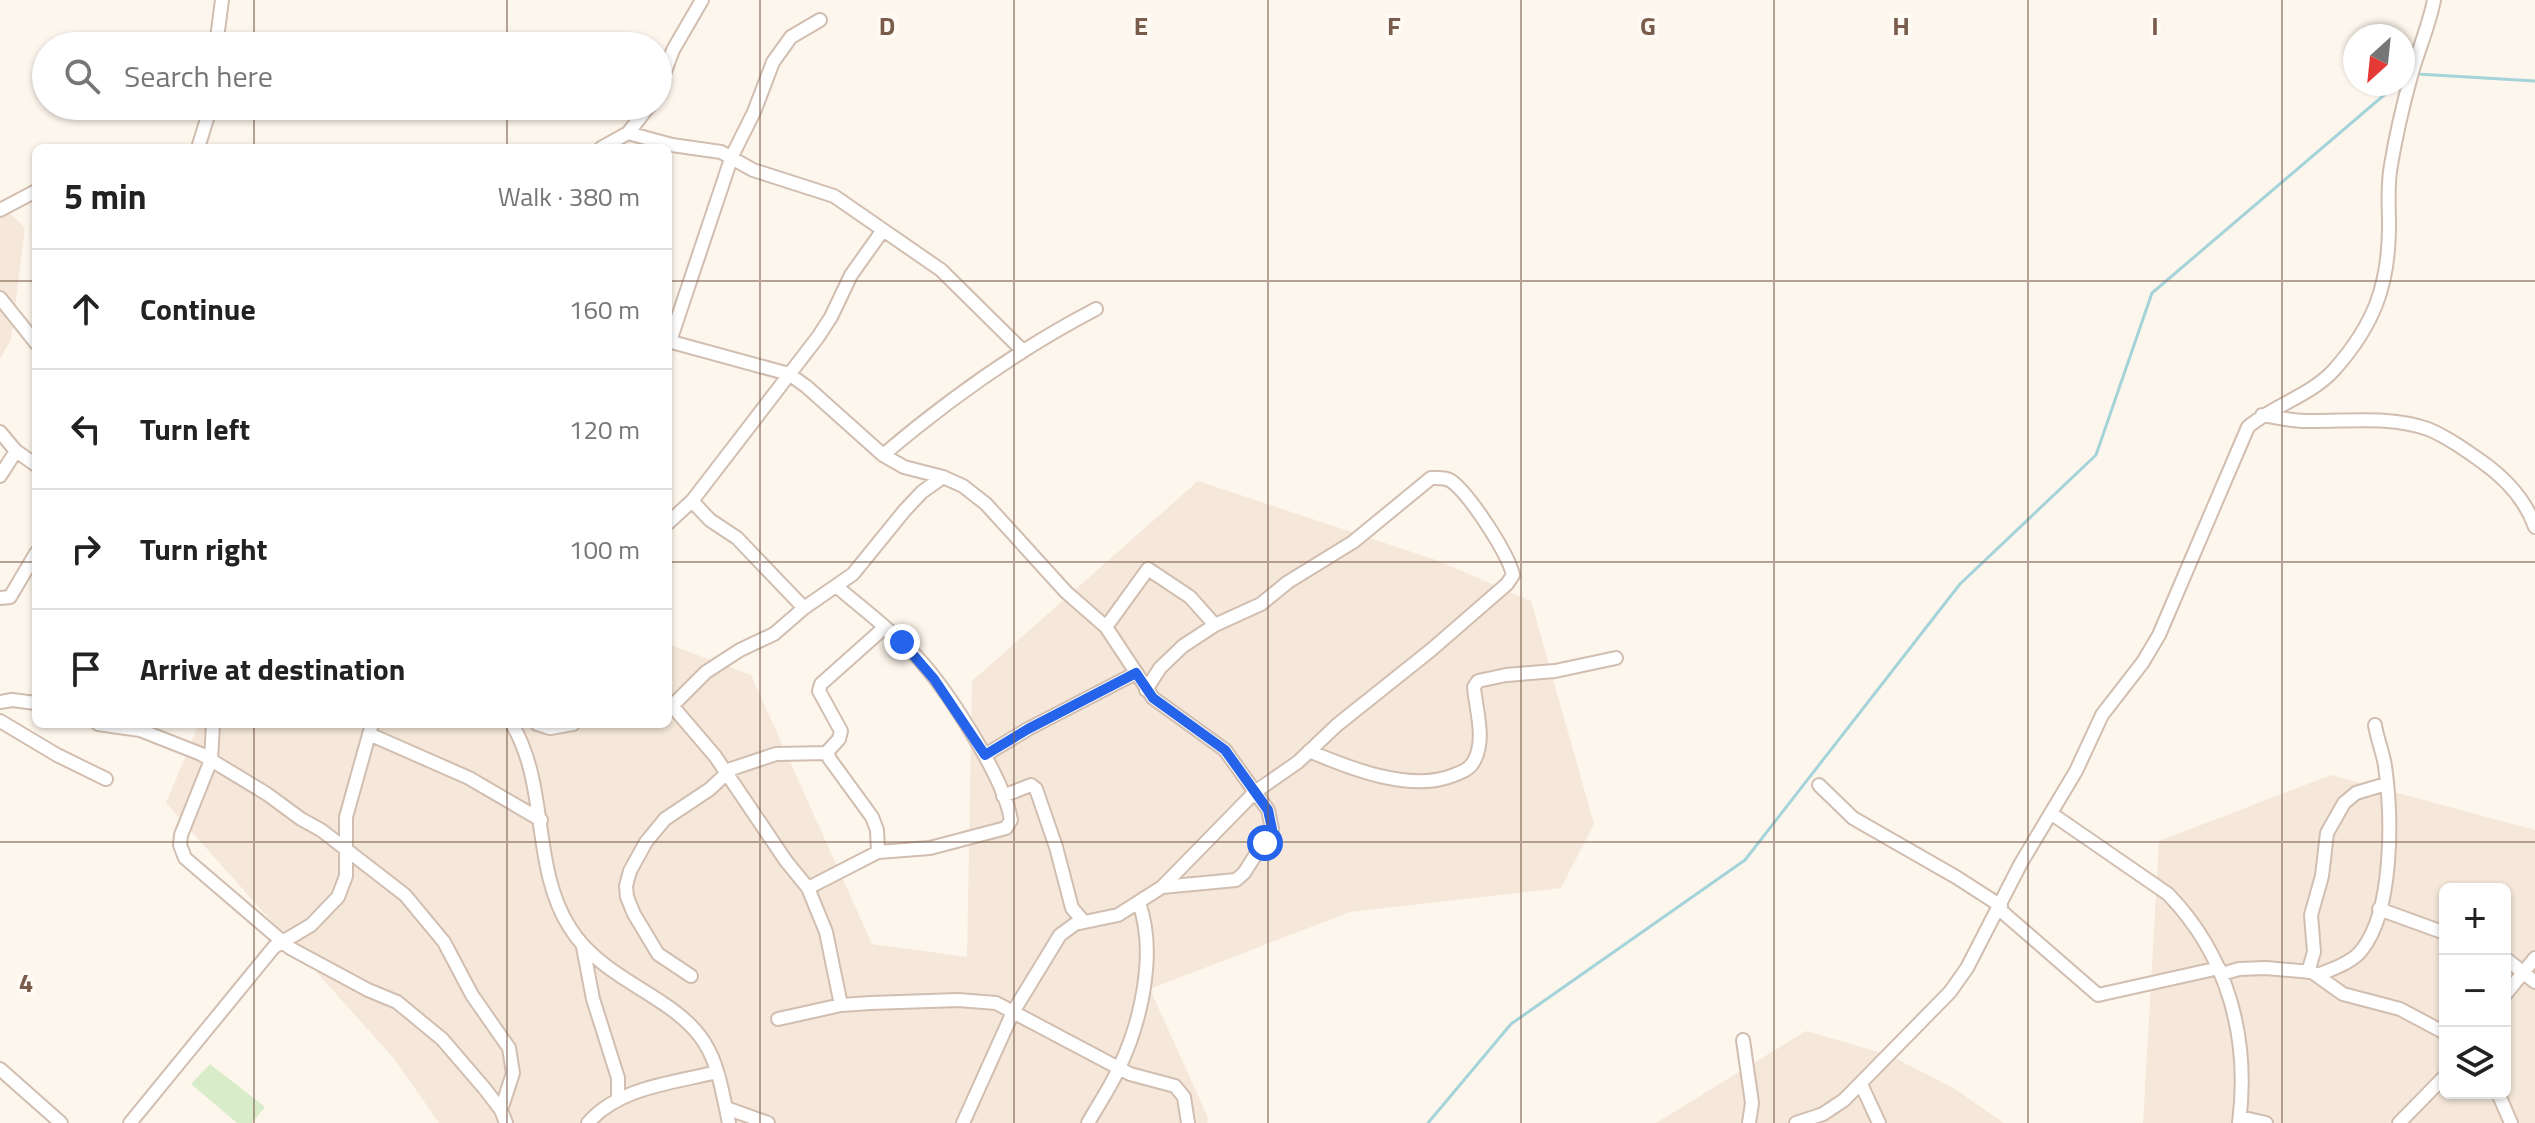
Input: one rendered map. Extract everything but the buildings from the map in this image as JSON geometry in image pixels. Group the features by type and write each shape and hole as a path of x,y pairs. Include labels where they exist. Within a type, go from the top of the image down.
{"street":[{"path":"218,32 222,0"},
{"path":"672,53 702,0"},
{"path":"1796,1123 1823,1114 1861,1084 1950,992 1967,968 2021,863 2052,814 2102,715 2143,662 2159,635 2248,427 2332,372 2369,322 2384,286 2389,225 2387,185 2391,164 2411,74 2434,0"},
{"path":"672,332 732,156 778,53 791,37 820,20"},
{"path":"199,144 207,120"},
{"path":"608,144 628,133 638,120"},
{"path":"628,133 668,144"},
{"path":"672,145 721,152 753,170 834,196 941,270 1023,351"},
{"path":"0,210 32,193"},
{"path":"672,519 692,501 824,328 851,275 883,230"},
{"path":"0,298 32,338"},
{"path":"883,455 936,410 1023,351 1096,309"},
{"path":"672,342 789,374 883,455 917,472 943,477 963,486 986,504 1066,592 1106,627 1146,690 1163,706 1225,750 1268,810 1272,829 1244,873 1225,882 1162,887"},
{"path":"2262,415 2305,421 2355,419 2398,422 2425,428 2443,436 2498,473 2524,503 2535,527"},
{"path":"0,432 16,451 32,462"},
{"path":"0,476 16,451"},
{"path":"672,701 706,672 748,645 774,634 861,566 913,501 943,477"},
{"path":"963,1123 1013,1012 1053,943 1067,928 1106,919 1139,903 1162,887 1255,792 1453,632 1512,579 1511,565 1504,550 1454,483 1444,478 1431,478 1363,536 1288,582 1261,604 1215,625 1172,656 1146,690"},
{"path":"692,501 710,520 737,538 804,608"},
{"path":"0,598 10,597 16,591 32,561"},
{"path":"1106,627 1148,569 1190,597 1215,625"},
{"path":"808,888 878,852 930,848 1006,828 1011,820 985,755 918,658 836,586"},
{"path":"828,753 841,731 820,695 821,684 885,627"},
{"path":"1309,751 1351,769 1375,775 1419,781 1449,777 1466,770 1476,756 1480,728 1474,687 1478,681 1555,671 1616,658"},
{"path":"985,755 1136,673"},
{"path":"0,702 32,702"},
{"path":"672,708 726,772 808,888 826,932 841,1005"},
{"path":"0,721 57,755 106,779"},
{"path":"2313,973 2361,951 2375,925 2379,909 2390,857 2385,765 2375,725"},
{"path":"124,728 144,731 211,760 321,830 396,886 435,930 472,995 509,1048 513,1073 504,1117"},
{"path":"213,728 211,760 181,835 181,851 190,863 294,951 397,1002 451,1047 504,1117"},
{"path":"514,728 528,755 552,889 568,926 583,947 612,972 694,1029 710,1052 729,1123"},
{"path":"130,1123 263,959 281,941 311,925 338,897 346,876 346,817 370,729 469,778 541,820"},
{"path":"691,976 668,962 651,945 634,914 626,886 630,871 657,827 710,789 726,772 767,756 828,753"},
{"path":"828,753 872,817 877,830 878,852"},
{"path":"2313,973 2311,915 2322,876 2327,833 2344,803 2356,793 2386,784"},
{"path":"1819,785 1853,818 1956,877 2000,907 2098,995 2220,971 2266,968 2313,973 2343,994 2400,1009 2439,1030"},
{"path":"1003,796 1023,787 1035,787 1056,847 1072,908 1084,922"},
{"path":"2052,814 2168,894 2183,909 2207,944 2231,996 2241,1047 2239,1120 2266,1123"},
{"path":"1088,1123 1119,1068 1147,973 1144,922 1139,903"},
{"path":"2379,909 2439,931"},
{"path":"583,947 593,999 618,1078 618,1099"},
{"path":"2511,987 2535,958"},
{"path":"2511,963 2535,982"},
{"path":"778,1019 841,1005 958,1000 996,1003 1119,1068 1166,1082 1182,1091 1188,1123"},
{"path":"1743,1040 1752,1103 1749,1123"},
{"path":"0,1069 61,1123"},
{"path":"588,1123 618,1099 717,1072"},
{"path":"2399,1123 2439,1082"},
{"path":"1861,1084 1879,1123"},
{"path":"2501,1099 2511,1123"},
{"path":"726,1108 768,1123"}],"shaded area":[{"path":"0,205 25,227 11,339 0,359"},
{"path":"1198,481 1439,561 1531,601 1594,824 1561,888 1350,912 1150,989 1209,1120 1207,1123 439,1123 395,1060 166,803 197,728 672,728 672,645 751,675 872,944 967,957 972,681"},
{"path":"2331,775 2535,830 2535,1123 2143,1123 2159,841"},
{"path":"1806,1031 1889,1055 1955,1089 2004,1123 1656,1123"}],"green space":[{"path":"210,1064 265,1107 252,1123 237,1123 191,1084"}],"waterway":[{"path":"2417,74 2535,81"},
{"path":"1428,1123 1511,1024 1745,860 1960,584 2096,455 2152,293 2383,96"}],"route":[{"path":"902,642 934,679 985,755 1136,673 1153,698 1225,750 1268,810 1273,824 1265,843"}]}
